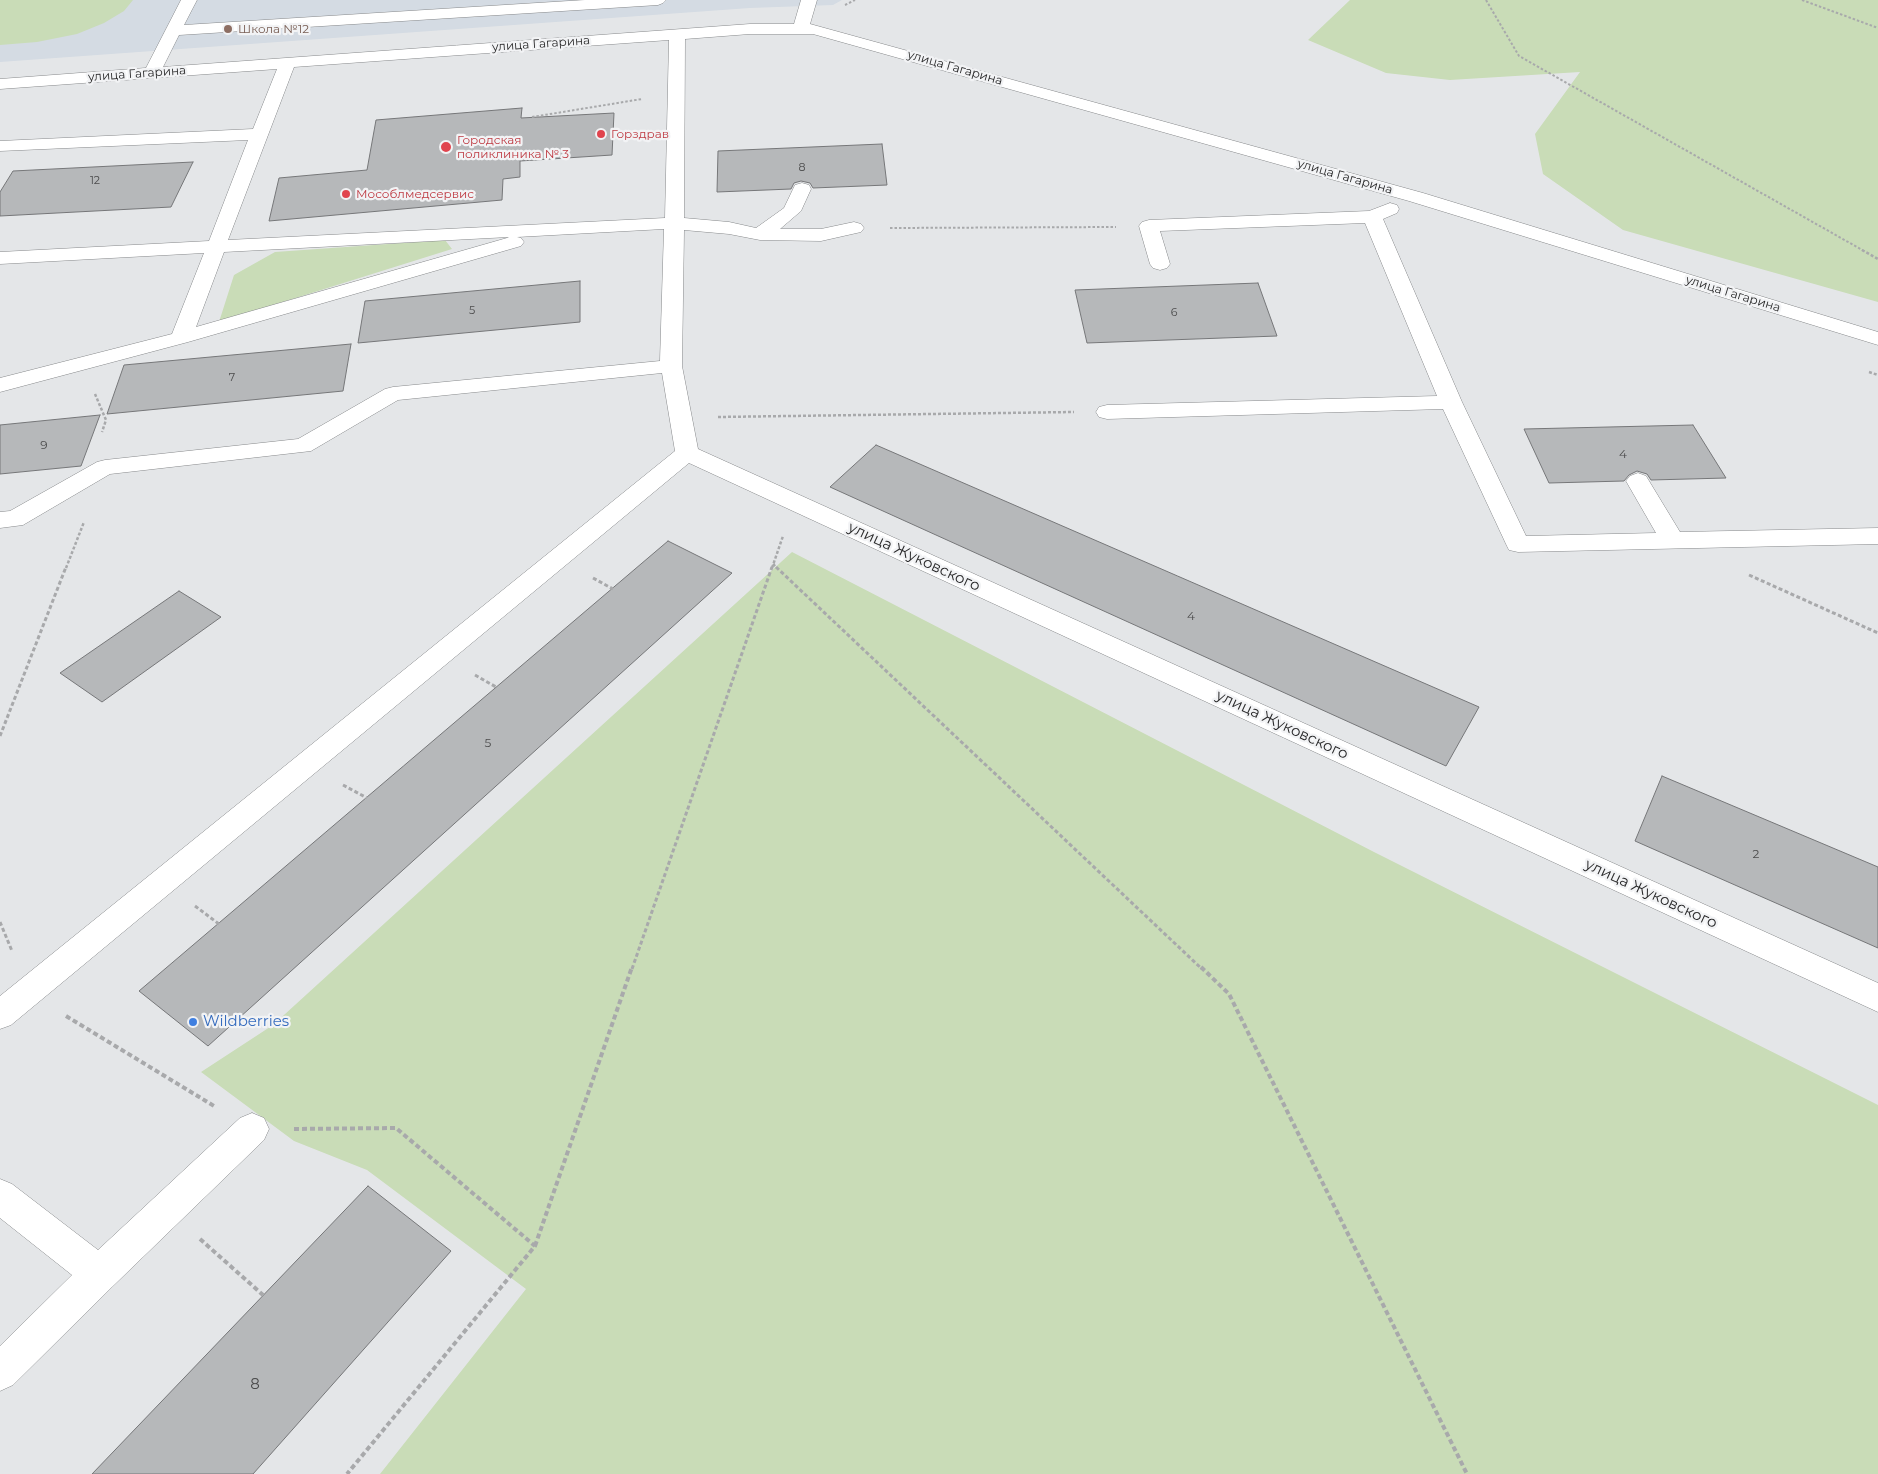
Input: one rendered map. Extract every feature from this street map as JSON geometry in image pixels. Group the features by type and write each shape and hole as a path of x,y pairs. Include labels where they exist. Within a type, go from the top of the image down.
{"street":[{"path":"152,73 189,0"},
{"path":"173,31 658,0"},
{"path":"801,28 809,0"},
{"name":"улица Гагарина","path":"0,84 750,29 814,29 1416,197 1878,338"},
{"path":"0,1015 687,453 671,366 677,34"},
{"path":"181,338 287,63"},
{"path":"0,146 260,134"},
{"path":"760,234 792,212 802,189"},
{"path":"1160,264 1149,226 1372,217 1416,197"},
{"path":"1372,217 1450,402 1518,544 1878,536"},
{"path":"0,258 674,223 729,228 760,234 821,235 854,228"},
{"path":"0,384 181,338 559,229"},
{"path":"0,520 15,519 105,467 303,446 393,394 671,366"},
{"path":"1107,412 1450,402"},
{"name":"улица Жуковского","path":"687,453 1878,998"},
{"path":"1638,481 1673,541"},
{"path":"0,1372 99,1274 252,1129"},
{"path":"0,1196 99,1274"}],"path":[{"path":"1486,0 1519,56 1878,259"},
{"path":"1802,0 1878,28"},
{"path":"532,117 677,93"},
{"path":"854,228 1149,226"},
{"path":"0,736 105,467 94,460 106,420 84,364"},
{"path":"1868,372 1878,375"},
{"path":"680,418 1107,412"},
{"path":"347,1474 535,1246 794,502"},
{"path":"773,564 1229,994 1467,1474"},
{"path":"1744,573 1878,634"},
{"path":"0,922 28,992 252,1129 396,1128 535,1246"},
{"path":"167,1210 263,1295"}],"shaded area":[{"name":"Школа №12","path":"0,0 842,0 833,5 750,8 0,62"}],"green space":[{"path":"0,0 133,0 124,11 104,23 77,34 37,42 0,45"},
{"path":"1350,0 1878,0 1878,302 1623,230 1543,174 1535,134 1580,72 1450,80 1386,73 1308,40"},
{"path":"445,240 452,249 219,322 234,275 275,252"},
{"path":"792,552 1374,852 1878,1105 1878,1474 380,1474 526,1289 367,1170 294,1141 201,1072 273,1025"}],"building":[{"name":"Городская поликлиника № 3","path":"522,108 521,118 614,113 612,155 520,161 520,177 503,179 502,200 269,221 279,178 367,170 376,120"},
{"path":"882,144 887,185 813,188 810,183 801,181 794,183 791,189 717,192 718,151"},
{"path":"193,162 171,207 0,216 0,192 13,171"},
{"path":"580,281 580,322 358,343 365,301"},
{"path":"1258,283 1277,336 1087,343 1075,290"},
{"path":"351,344 343,391 107,414 124,365"},
{"path":"100,415 81,466 0,474 0,425"},
{"path":"1693,425 1726,478 1651,480 1647,474 1637,471 1629,475 1624,481 1549,483 1524,429"},
{"path":"876,445 1479,707 1446,766 830,487"},
{"path":"668,541 732,573 208,1046 139,991"},
{"path":"179,591 221,617 102,702 60,673"},
{"path":"1662,776 1878,867 1878,948 1635,841"},
{"path":"368,1186 451,1251 253,1474 92,1474"}],"place":[{"name":"Школа №12","path":"228,29"},
{"name":"Горздрав","path":"601,134"},
{"name":"Городская поликлиника № 3","path":"446,147"},
{"name":"Мособлмедсервис","path":"346,194"},
{"name":"Wildberries","path":"193,1022"}]}
